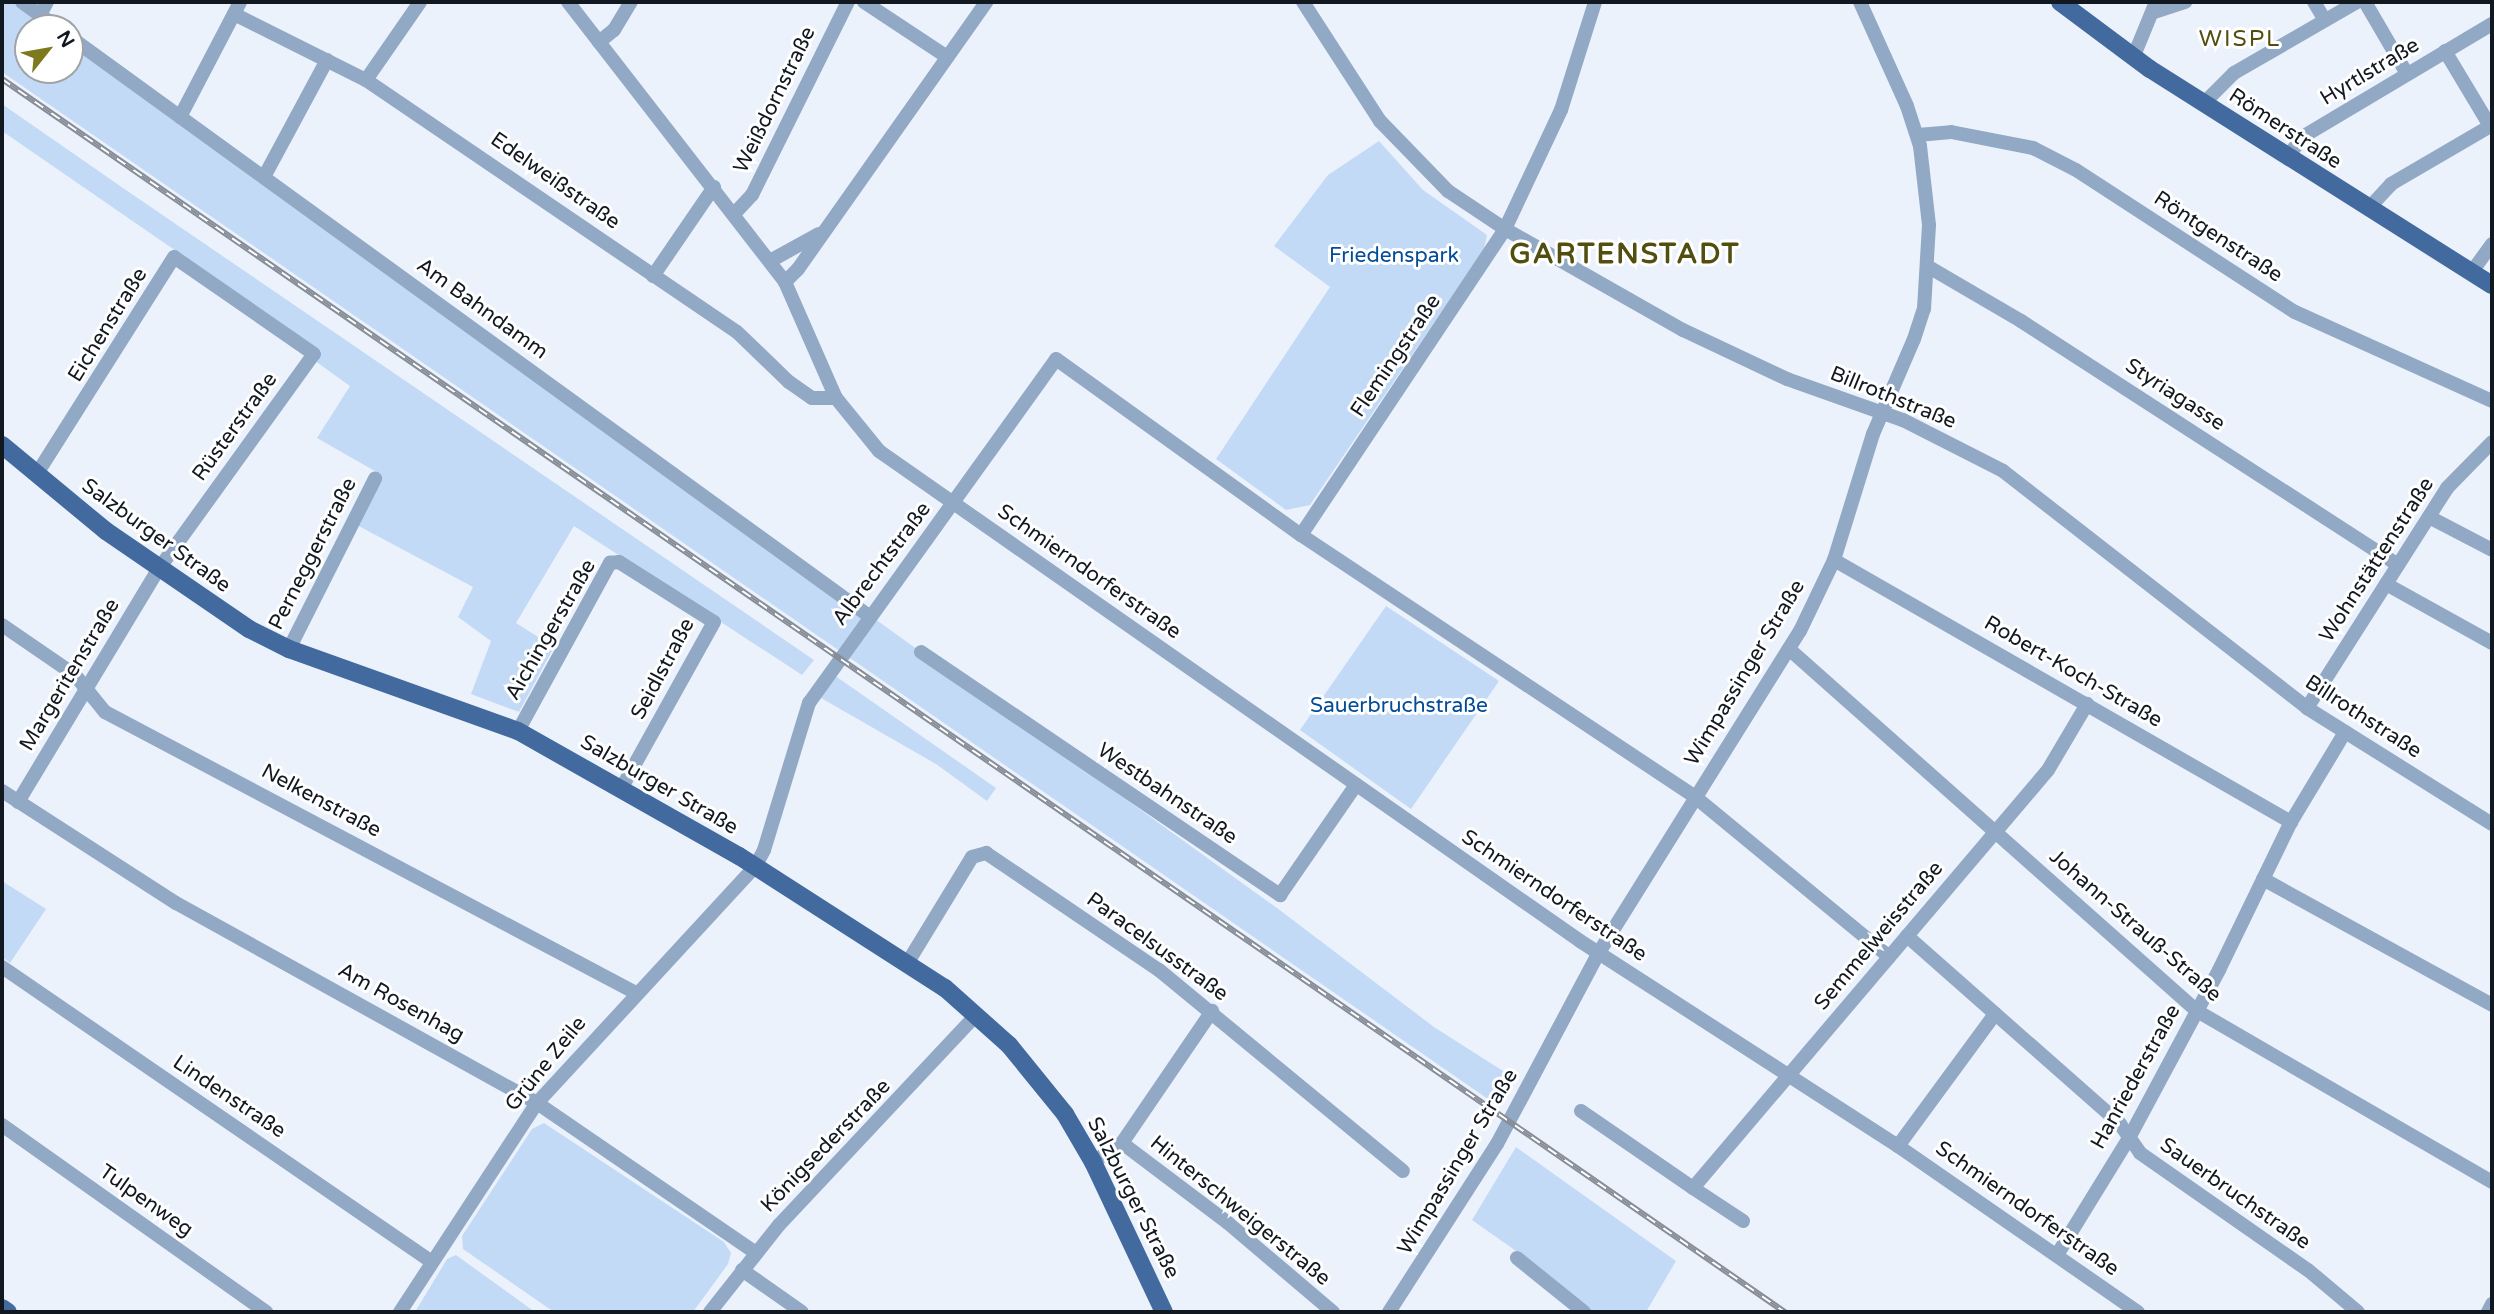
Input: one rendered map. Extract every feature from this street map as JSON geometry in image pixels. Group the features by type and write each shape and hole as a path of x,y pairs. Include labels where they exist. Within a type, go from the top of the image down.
{"main road":[{"name":"Römerstraße","path":"2060,2 2133,58 2203,104 2492,285"},
{"name":"Salzburger Straße","path":"2,446 158,570 249,629 289,649 518,731 755,866 908,962 977,1014 1040,1080 1093,1162 1164,1312"},
{"path":"2,1308 8,1312"}],"street":[{"path":"22,2 44,8"},
{"path":"366,80 420,2"},
{"name":"Albrechtstraße","path":"568,2 735,213 785,282 836,398 879,451 954,502 869,616 809,703 764,850 755,866"},
{"path":"599,41 614,30 631,2"},
{"name":"Weißdornstraße","path":"735,213 752,195 848,2"},
{"path":"864,2 947,57"},
{"path":"785,282 798,269 819,234 986,2"},
{"name":"Billrothstraße","path":"1303,2 1392,135 1448,191 1505,229 1741,359 1882,413 1977,457 2027,488 2307,708 2492,824"},
{"name":"Flemingstraße","path":"1301,535 1505,229 1561,110 1595,2"},
{"name":"Wimpassinger Straße","path":"1390,1312 1497,1144 1598,954 1694,796 1790,649 1834,559 1882,413 1924,309 1929,225 1918,135 1860,2"},
{"path":"2133,58 2155,7 2185,2"},
{"path":"2314,2 2325,20"},
{"path":"2203,104 2234,73 2357,2"},
{"path":"2365,2 2407,74"},
{"path":"180,117 237,8"},
{"name":"Edelweißstraße","path":"237,8 366,80 737,332 789,382 812,398 836,398"},
{"name":"Hyrtlstraße","path":"2287,158 2304,136 2492,24"},
{"name":"Am Bahndamm","path":"84,47 869,616"},
{"name":"Hyrtlstraße","path":"2445,51 2491,126"},
{"path":"264,177 327,60"},
{"path":"2368,209 2392,184 2491,126"},
{"name":"Röntgenstraße","path":"1918,135 1951,132 2033,148 2076,170 2295,312 2492,401"},
{"path":"653,276 714,187"},
{"path":"770,261 819,234"},
{"path":"2471,273 2492,244"},
{"name":"Eichenstraße","path":"36,475 174,257 269,323"},
{"name":"Styriagasse","path":"1927,266 2021,321 2398,565"},
{"name":"Rüsterstraße","path":"158,570 314,354 269,323"},
{"path":"954,502 1056,359 1301,535 1694,796 1889,957"},
{"name":"Wohnstättenstraße","path":"2307,708 2447,488 2492,442"},
{"name":"Perneggerstraße","path":"289,649 375,479"},
{"name":"Schmierndorferstraße","path":"954,502 1598,954 1898,1146 2138,1312"},
{"path":"2429,517 2492,550"},
{"name":"Robert-Koch-Straße","path":"1834,559 2291,822"},
{"name":"Aichingerstraße","path":"518,731 610,564 619,562 662,590"},
{"name":"Margeritenstraße","path":"18,802 158,570"},
{"path":"2386,584 2492,643"},
{"name":"Seidlstraße","path":"621,789 714,622 662,590"},
{"name":"Nelkenstraße","path":"2,625 75,674 105,712 636,993"},
{"name":"Johann-Strauß-Straße","path":"1790,649 2197,1011 2492,1182"},
{"name":"Westbahnstraße","path":"921,652 1280,895 1356,785"},
{"name":"Semmelweisstraße","path":"1693,1188 2048,770 2087,704"},
{"name":"Hanriederstraße","path":"2057,1255 2129,1138 2197,1011 2291,822 2345,732"},
{"name":"Am Rosenhag","path":"2,791 176,903 537,1103 755,1253"},
{"name":"Paracelsusstraße","path":"908,962 972,857 986,853 1212,1011 1403,1171"},
{"name":"Grüne Zeile","path":"400,1312 537,1103 755,866"},
{"path":"2263,878 2492,1005"},
{"name":"Sauerbruchstraße","path":"1907,936 2120,1124 2140,1153 2308,1270 2358,1312"},
{"name":"Lindenstraße","path":"2,967 432,1262"},
{"name":"Hinterschweigerstraße","path":"1093,1162 1122,1143 1212,1011"},
{"name":"Königsederstraße","path":"710,1312 755,1253 977,1014"},
{"path":"1898,1146 1995,1014"},
{"path":"1581,1111 1743,1221"},
{"name":"Tulpenweg","path":"2,1125 266,1312"},
{"name":"Hinterschweigerstraße","path":"1122,1143 1228,1223 1333,1312"},
{"path":"1517,1258 1584,1312"},
{"path":"742,1269 802,1312"},
{"path":"2488,1312 2492,1304"}],"green space":[{"path":"2,2 18,2 35,14 14,14 14,80 2,72"},
{"path":"84,50 1277,908 1434,1027 1514,1078 1498,1106 19,84 84,84"},
{"path":"2,104 814,660 802,675 574,526 516,623 554,647 519,712 471,694 491,641 458,617 473,587 353,523 380,474 317,438 350,386 315,361 321,351 2,131"},
{"name":"Friedenspark","path":"1379,141 1423,190 1487,235 1484,249 1310,505 1286,510 1216,459 1330,287 1274,246 1328,175"},
{"name":"Sauerbruchstraße","path":"1386,606 1499,681 1411,809 1300,730"},
{"path":"834,675 996,788 987,801 936,764 821,698"},
{"path":"2,881 46,909 10,963 2,957"},
{"path":"544,1123 724,1242 731,1253 728,1264 693,1312 554,1312 463,1249 462,1236 532,1129"},
{"path":"1516,1147 1676,1261 1646,1312 1592,1312 1529,1260 1472,1220"},
{"path":"456,1255 535,1312 415,1312 447,1259"}],"railway":[{"path":"2,79 1785,1312"}],"district":[{"name":"WISPL","path":"2240,39"},
{"name":"GARTENSTADT","path":"1625,254"}]}
